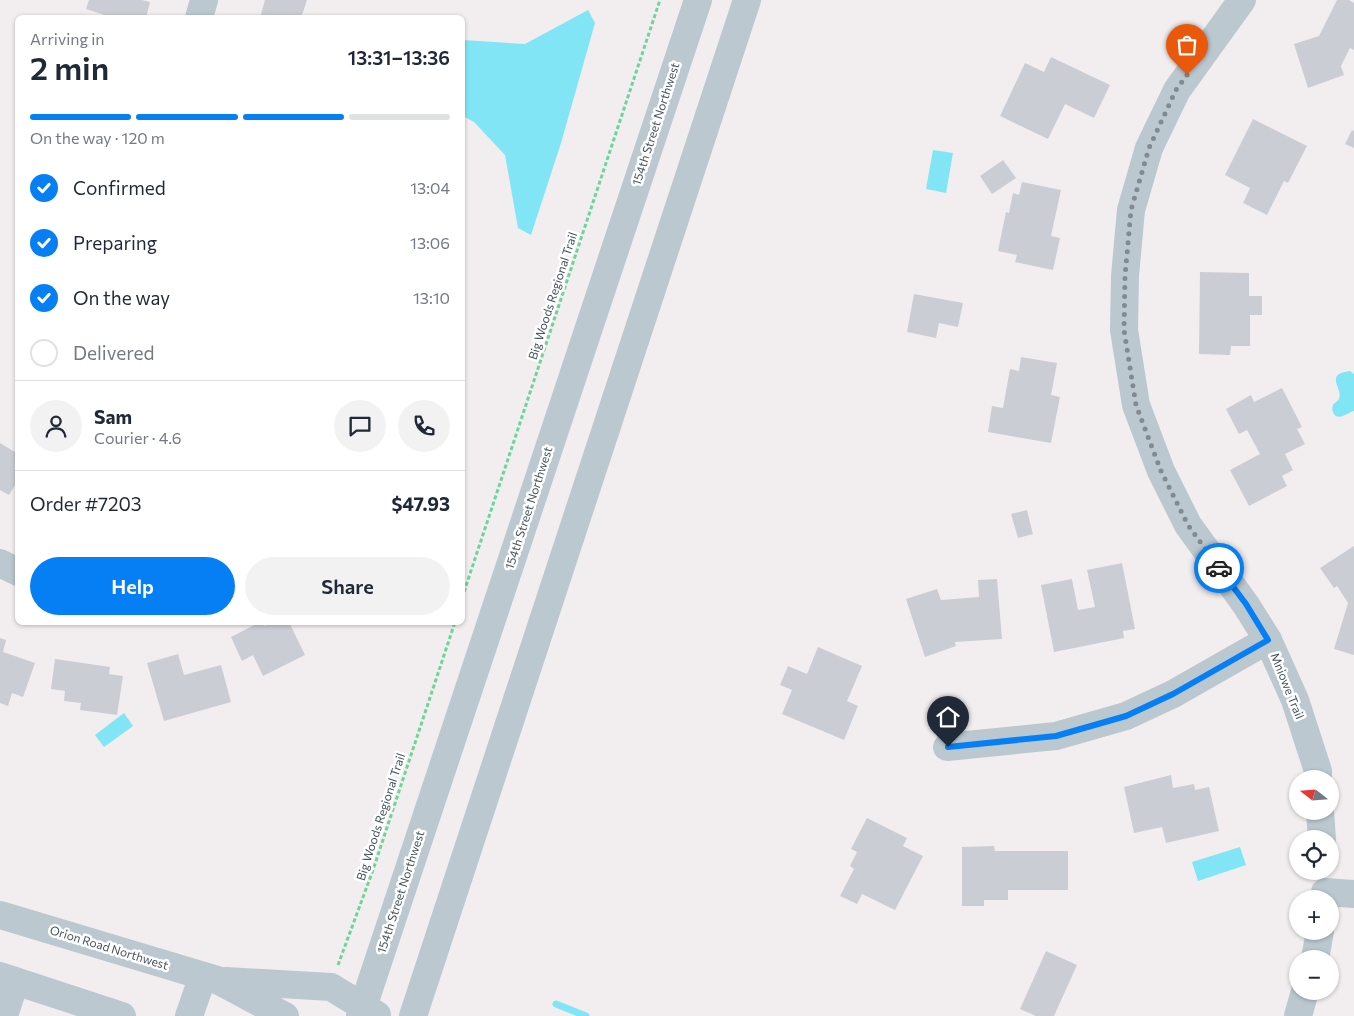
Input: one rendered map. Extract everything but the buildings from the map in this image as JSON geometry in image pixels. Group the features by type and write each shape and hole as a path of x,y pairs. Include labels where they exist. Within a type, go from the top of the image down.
{"street":[{"path":"201,15 204,0"},
{"name":"154th Street Northwest","path":"367,1013 698,0"},
{"path":"413,1016 747,0"},
{"name":"Mniowe Trail","path":"1242,0 1176,90 1149,148 1131,210 1125,276 1124,330 1136,405 1161,471 1188,525 1246,604 1268,640 1294,700 1318,770"},
{"path":"0,563 15,570"},
{"path":"948,747 1056,736 1126,716 1173,694 1268,640"},
{"path":"1325,887 1354,894"},
{"name":"Orion Road Northwest","path":"0,915 210,978 285,1016"},
{"path":"189,1016 210,978"},
{"name":"Orion Road Northwest","path":"210,978 330,987 367,1013"},
{"path":"4,1016 8,979 122,1016"},
{"path":"1298,1016 1302,1000"}],"path":[{"name":"Big Woods Regional Trail","path":"465,589 660,0"},
{"name":"Big Woods Regional Trail","path":"330,987 373,870 453,625"}],"water":[{"path":"588,10 595,23 561,143 531,235 518,228 505,155 474,122 465,117 465,40 525,44"},
{"path":"933,150 953,153 946,193 926,189"},
{"path":"1350,371 1354,374 1354,411 1337,417 1332,408 1340,395 1336,379 1338,375"},
{"path":"124,713 133,726 104,747 95,735"},
{"path":"1240,847 1246,865 1198,881 1192,862"}],"waterway":[{"path":"556,1004 586,1016"}],"way so far":[{"path":"1187,75 1176,90 1149,148 1131,210 1125,276 1124,330 1136,405 1161,471 1188,525 1219,568"}],"route":[{"path":"948,747 1056,736 1126,716 1173,694 1268,640 1246,604 1219,568"}]}
